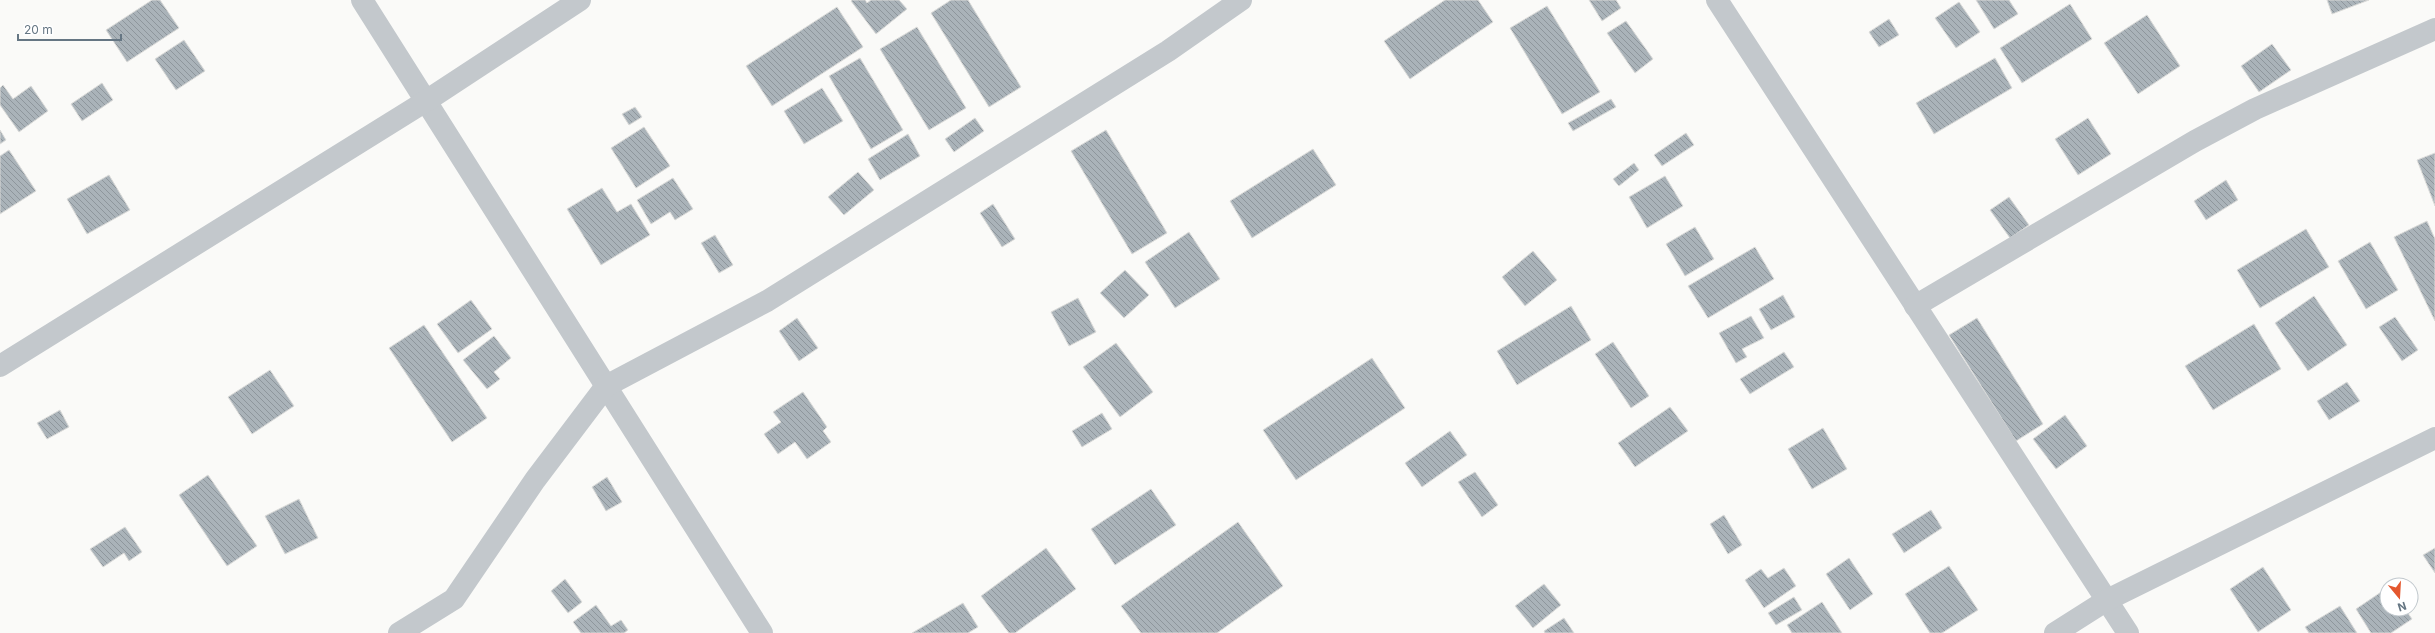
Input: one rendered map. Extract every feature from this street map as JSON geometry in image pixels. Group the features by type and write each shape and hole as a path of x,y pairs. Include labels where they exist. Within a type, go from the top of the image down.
{"street":[{"path":"362,0 762,633"},
{"path":"0,366 426,100 580,0"},
{"path":"399,633 454,599 535,480 606,386 767,301 1161,55 1241,0"},
{"path":"1716,0 2128,633"},
{"path":"1915,306 2195,141 2256,109 2435,30"},
{"path":"2055,633 2107,600 2435,438"}],"building":[{"path":"152,0 160,0 179,28 127,62 106,30"},
{"path":"865,0 867,3 871,0 899,0 907,9 876,34 851,1"},
{"path":"951,0 968,0 1021,87 989,107 931,13"},
{"path":"1445,0 1478,0 1493,22 1410,79 1384,41"},
{"path":"1589,0 1616,0 1621,8 1602,21"},
{"path":"1976,0 2009,0 2018,14 1994,29"},
{"path":"2327,0 2369,0 2332,14"},
{"path":"1959,2 1980,32 1956,48 1935,18"},
{"path":"2070,4 2092,39 2022,83 2000,48"},
{"path":"1547,6 1600,92 1562,114 1510,28"},
{"path":"837,7 863,47 772,106 746,66"},
{"path":"2147,15 2180,66 2138,94 2104,43"},
{"path":"1889,19 1899,35 1879,47 1869,32"},
{"path":"1626,21 1653,59 1635,73 1607,33"},
{"path":"917,27 966,108 929,130 880,49"},
{"path":"184,40 205,71 176,90 155,59"},
{"path":"2272,44 2291,70 2259,92 2241,66"},
{"path":"860,58 903,130 871,149 829,76"},
{"path":"1995,58 2012,88 1934,134 1916,103"},
{"path":"102,83 113,100 82,121 71,104"},
{"path":"3,85 13,99 31,86 48,111 19,132 0,105 0,88"},
{"path":"822,88 843,121 804,144 784,111"},
{"path":"1611,99 1616,107 1573,131 1568,123"},
{"path":"635,107 642,117 629,125 622,114"},
{"path":"975,118 984,131 954,152 945,139"},
{"path":"2088,118 2111,154 2078,175 2055,139"},
{"path":"644,127 670,166 636,188 611,148"},
{"path":"0,130 6,140 0,144"},
{"path":"1106,130 1167,233 1132,254 1071,151"},
{"path":"1686,133 1694,145 1662,166 1654,155"},
{"path":"908,134 920,156 880,180 868,159"},
{"path":"1313,149 1336,185 1252,238 1230,201"},
{"path":"9,150 36,191 0,214 0,156"},
{"path":"2435,153 2435,206 2417,160"},
{"path":"1634,163 1639,170 1619,186 1613,179"},
{"path":"858,172 874,190 844,215 828,197"},
{"path":"109,175 130,210 87,234 67,199"},
{"path":"1665,176 1683,206 1647,228 1629,197"},
{"path":"673,178 693,209 675,220 670,212 651,224 637,200"},
{"path":"2226,180 2238,200 2206,220 2194,201"},
{"path":"602,188 617,212 631,204 650,235 601,265 567,209"},
{"path":"2009,197 2029,225 2010,238 1990,210"},
{"path":"993,204 1015,239 1002,247 980,213"},
{"path":"2427,221 2435,239 2435,321 2394,237"},
{"path":"1695,227 1714,259 1685,276 1666,244"},
{"path":"2306,229 2329,267 2260,308 2237,270"},
{"path":"1189,232 1220,279 1175,308 1145,262"},
{"path":"715,235 733,265 719,273 701,243"},
{"path":"2370,242 2398,290 2366,309 2338,261"},
{"path":"1755,247 1774,279 1708,318 1688,286"},
{"path":"1533,251 1557,280 1525,306 1502,277"},
{"path":"1125,270 1149,295 1124,318 1100,293"},
{"path":"1783,295 1795,317 1771,330 1759,309"},
{"path":"2314,296 2347,345 2308,371 2275,323"},
{"path":"1078,298 1096,332 1069,346 1051,312"},
{"path":"471,300 492,329 458,353 437,324"},
{"path":"1571,306 1591,340 1517,385 1497,351"},
{"path":"1751,316 1764,338 1742,349 1747,357 1736,363 1719,333"},
{"path":"2395,317 2418,350 2402,361 2379,327"},
{"path":"797,318 818,348 799,361 779,331"},
{"path":"1977,318 2043,424 2016,441 1949,335"},
{"path":"2254,324 2281,369 2213,410 2185,366"},
{"path":"424,325 487,418 452,442 389,348"},
{"path":"494,336 511,358 494,372 500,379 487,389 463,360"},
{"path":"1613,342 1649,396 1631,408 1595,354"},
{"path":"1116,343 1153,392 1120,417 1083,367"},
{"path":"1784,352 1794,367 1750,394 1740,379"},
{"path":"1372,358 1405,408 1296,480 1263,430"},
{"path":"270,370 294,406 252,434 228,397"},
{"path":"2347,382 2360,401 2329,420 2317,401"},
{"path":"803,392 827,427 823,431 831,442 807,459 795,442 778,454 764,434 781,422 773,412"},
{"path":"1670,407 1688,431 1635,467 1618,443"},
{"path":"60,410 69,427 47,439 37,423"},
{"path":"1102,413 1112,429 1082,447 1072,431"},
{"path":"2065,415 2087,446 2056,469 2033,439"},
{"path":"1823,428 1847,469 1812,489 1788,449"},
{"path":"1450,431 1467,455 1422,487 1405,463"},
{"path":"1475,472 1498,505 1482,517 1458,482"},
{"path":"208,475 257,546 227,566 179,495"},
{"path":"607,477 622,502 606,511 592,487"},
{"path":"1151,489 1176,525 1115,565 1091,529"},
{"path":"299,499 318,538 285,554 265,516"},
{"path":"1931,510 1942,528 1904,553 1892,534"},
{"path":"1724,515 1742,545 1728,554 1710,524"},
{"path":"1238,522 1283,586 1217,633 1141,633 1121,606"},
{"path":"125,527 142,552 129,561 124,553 103,567 90,549"},
{"path":"1046,548 1076,589 1015,633 1009,633 981,596"},
{"path":"2435,548 2435,573 2423,555"},
{"path":"1849,558 1873,594 1850,610 1826,574"},
{"path":"1949,566 1978,610 1942,633 1930,633 1905,594"},
{"path":"2263,567 2291,610 2258,632 2230,589"},
{"path":"1784,568 1796,586 1764,608 1745,580 1761,569 1768,578"},
{"path":"565,579 582,602 568,613 551,591"},
{"path":"1544,584 1561,605 1533,628 1515,606"},
{"path":"2379,593 2379,617 2411,617 2412,619 2391,633 2371,633 2356,609"},
{"path":"1794,597 1802,610 1776,625 1768,613"},
{"path":"1822,602 1842,633 1792,633 1787,625"},
{"path":"963,603 978,627 968,633 912,633"},
{"path":"596,605 611,626 621,620 628,630 624,633 581,633 573,622"},
{"path":"2340,606 2357,633 2309,633 2305,627"},
{"path":"1564,618 1574,633 1545,633 1544,631"}]}
